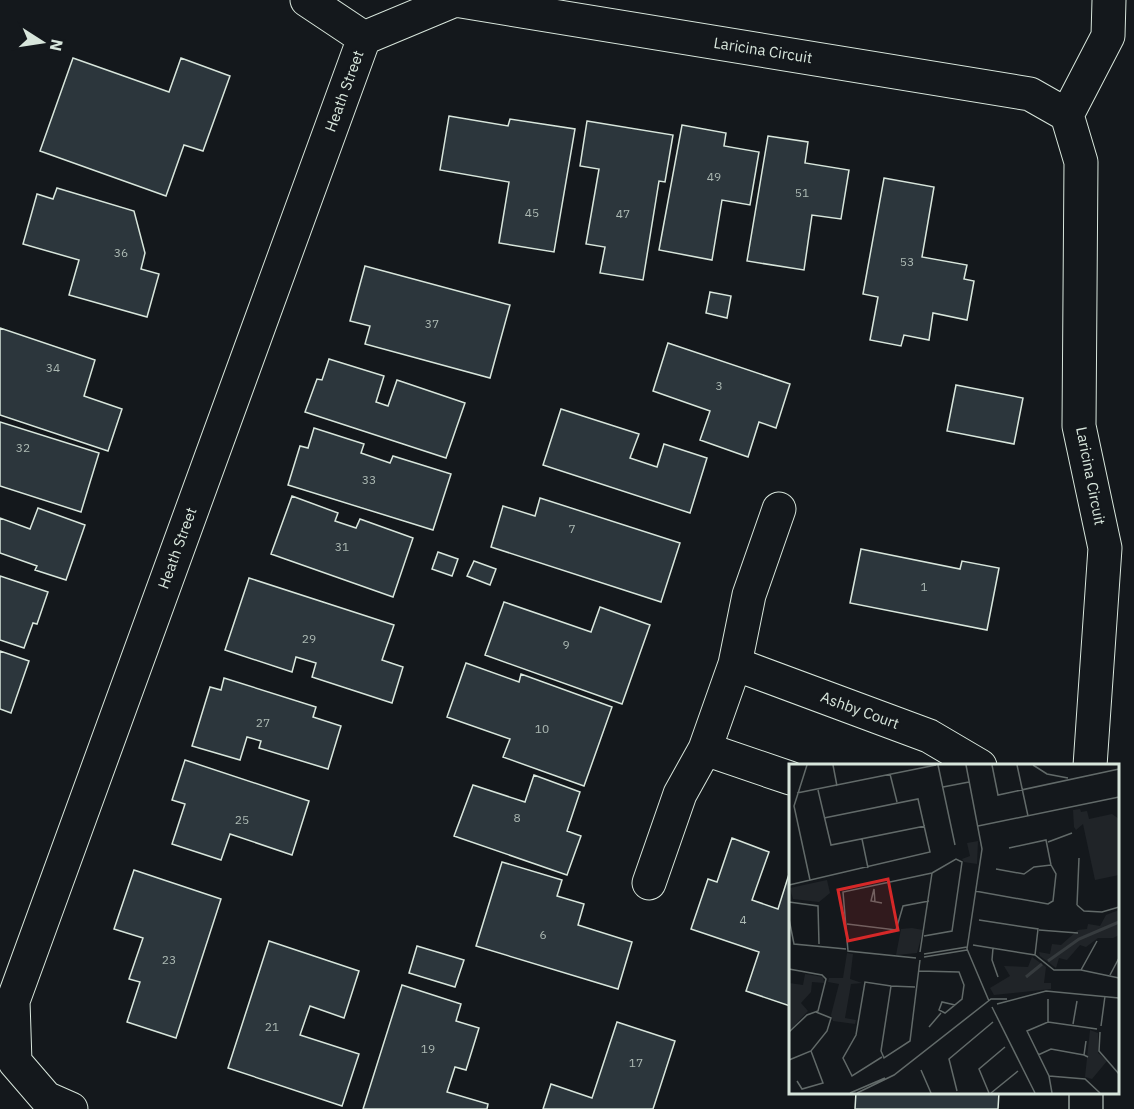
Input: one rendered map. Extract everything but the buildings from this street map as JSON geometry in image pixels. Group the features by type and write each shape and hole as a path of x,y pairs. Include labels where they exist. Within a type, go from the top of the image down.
{"street":[{"path":"307,0 364,38"},
{"name":"Laricina Circuit","path":"364,38 455,0 1030,94 1067,115 1081,162 1079,426 1105,548 1090,764"},
{"path":"1067,115 1108,36 1108,0"},
{"name":"Heath Street","path":"71,1109 46,1098 8,1064 12,1001 364,38"},
{"path":"649,883 680,794 705,749 735,664 749,595 779,509"},
{"name":"Ashby Court","path":"735,664 928,736 978,764"},
{"path":"705,749 789,778"}]}
